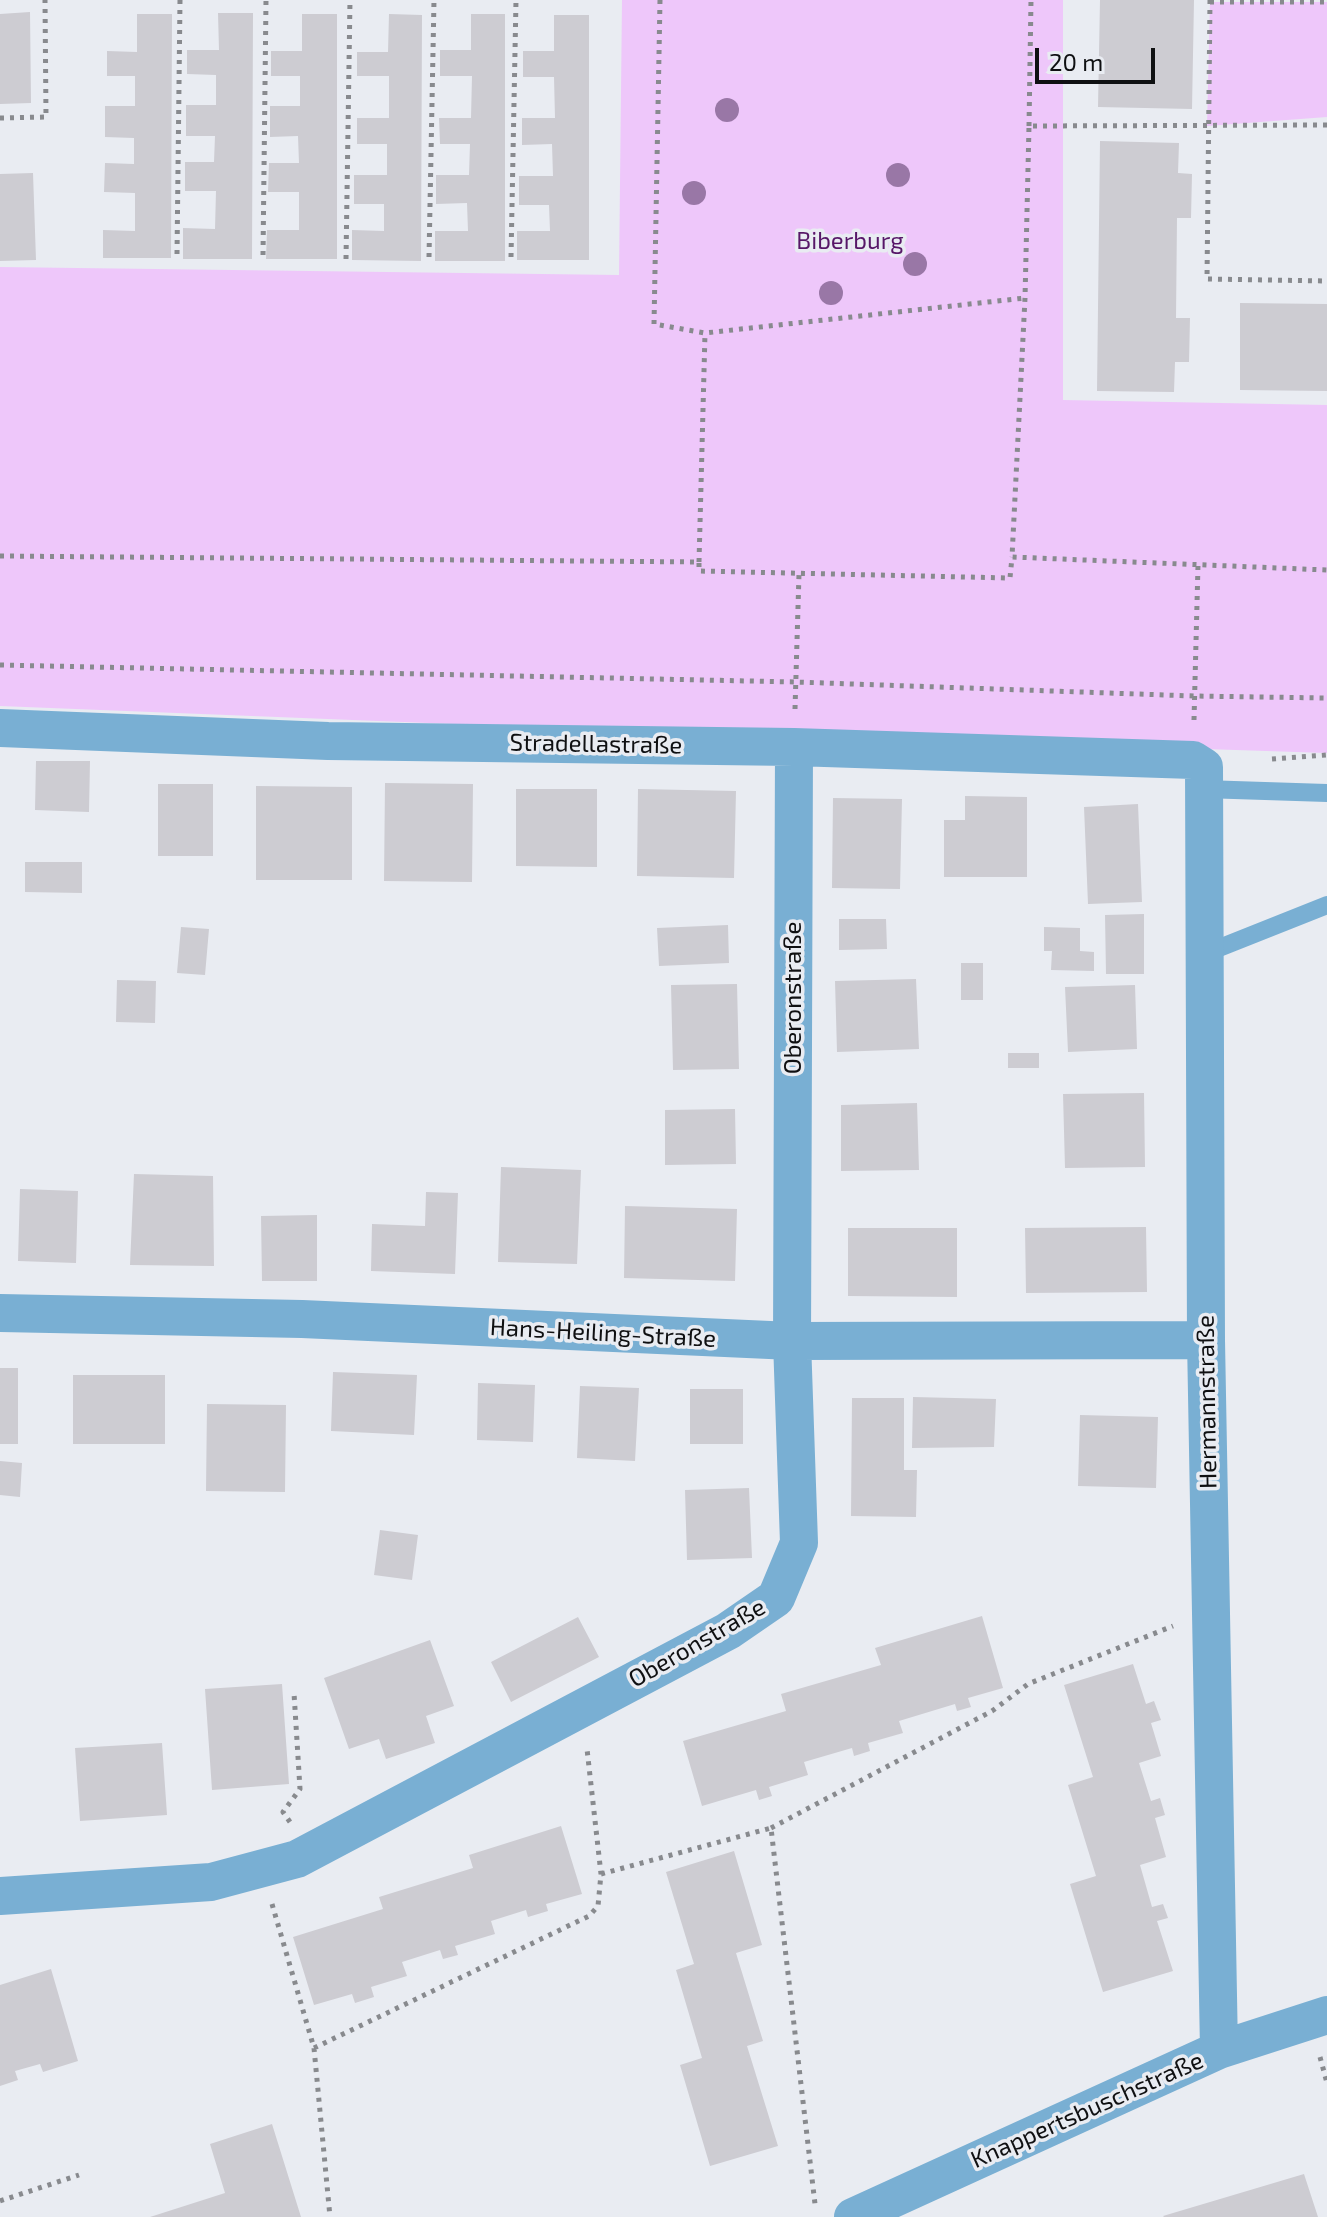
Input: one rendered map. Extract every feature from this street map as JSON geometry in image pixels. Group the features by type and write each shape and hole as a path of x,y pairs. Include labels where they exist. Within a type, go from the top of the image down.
{"street":[{"name":"Stradellastraße","path":"0,728 328,741 794,747 1198,775"},
{"name":"Oberonstraße","path":"0,1896 211,1882 297,1859 728,1631 776,1598 799,1543 792,1341 794,747"},
{"name":"Hermannstraße","path":"1198,775 1204,954 1206,1340 1219,2050"},
{"name":"Hans-Heiling-Straße","path":"0,1313 302,1319 792,1341 1206,1340"},
{"name":"Knappertsbuschstraße","path":"853,2217 1219,2050 1327,2015"}],"lane":[{"path":"1198,775 1327,793"},
{"path":"1204,954 1327,905"}],"path":[{"path":"0,118 46,117 45,0"},
{"path":"177,254 180,0"},
{"path":"263,255 266,0"},
{"path":"346,259 350,0"},
{"path":"429,257 434,0"},
{"path":"511,257 516,0"},
{"path":"660,0 654,324 705,333 1025,298"},
{"path":"705,333 699,571 1010,578 1025,298 1031,0"},
{"path":"1327,2 1210,1 1207,126 1207,279 1327,281"},
{"path":"1029,126 1327,125"},
{"path":"0,556 699,562"},
{"path":"1012,557 1327,570"},
{"path":"1198,565 1194,696 1198,775"},
{"path":"794,747 799,574"},
{"path":"0,665 796,682 1327,698"},
{"path":"601,1874 771,1828 992,1711 1028,1684 1210,1611"},
{"path":"294,1693 300,1789 283,1812 310,1852"},
{"path":"314,2048 589,1916 598,1906 601,1874 582,1708"},
{"path":"771,1828 817,2217"},
{"path":"261,1869 314,2048 330,2217"},
{"path":"0,2201 79,2175"}],"green space":[{"name":"Biberburg","path":"622,0 1063,0 1063,400 1327,405 1327,753 0,706 0,267 619,275"},
{"path":"1210,2 1327,2 1327,117 1207,126"}],"building":[{"path":"1100,0 1194,0 1192,109 1098,107"},
{"path":"30,12 31,103 0,104 0,14"},
{"path":"218,13 253,13 252,259 183,259 183,228 215,229 216,191 185,191 185,162 214,162 215,136 186,136 186,105 216,105 216,75 187,74 187,50 219,50"},
{"path":"137,14 172,14 171,258 103,258 103,230 135,231 135,193 104,192 105,163 134,164 134,138 105,137 105,106 135,106 135,76 107,76 107,51 137,52"},
{"path":"302,14 337,14 337,259 266,259 267,230 299,230 299,192 268,192 269,163 299,163 298,136 270,137 270,106 300,106 300,76 271,76 271,51 302,51"},
{"path":"389,14 422,15 421,261 352,260 352,230 384,231 384,204 354,204 354,175 387,175 387,144 357,144 357,118 389,118 389,76 357,76 357,52 388,52"},
{"path":"471,14 505,14 505,261 435,261 435,231 468,231 467,203 436,204 436,175 469,175 470,144 440,144 439,118 471,118 472,76 440,76 440,50 471,50"},
{"path":"554,15 589,15 589,260 517,260 517,231 550,231 549,205 519,205 519,176 553,176 552,144 522,145 522,118 555,118 554,77 523,77 523,51 554,51"},
{"path":"1100,141 1179,143 1178,173 1192,174 1191,218 1177,218 1176,318 1190,318 1189,362 1175,362 1174,392 1097,391"},
{"path":"33,173 36,260 0,261 0,174"},
{"path":"1240,303 1327,304 1327,391 1240,390"},
{"path":"36,761 90,761 89,812 35,810"},
{"path":"385,783 473,784 472,882 384,881"},
{"path":"158,784 213,784 213,856 158,856"},
{"path":"256,786 352,787 352,880 256,880"},
{"path":"516,789 597,789 597,867 516,866"},
{"path":"638,789 736,791 734,878 637,876"},
{"path":"965,796 1027,797 1027,877 944,877 944,820 965,820"},
{"path":"833,798 902,799 900,889 832,888"},
{"path":"1138,804 1142,902 1088,904 1084,807"},
{"path":"25,862 82,862 82,893 25,892"},
{"path":"1144,914 1144,974 1106,974 1105,915"},
{"path":"839,919 886,919 887,949 839,950"},
{"path":"728,925 729,963 659,966 657,928"},
{"path":"181,927 209,929 205,975 177,973"},
{"path":"1044,927 1080,928 1080,951 1094,952 1094,971 1051,970 1052,951 1044,951"},
{"path":"961,963 983,963 983,1000 961,1000"},
{"path":"916,979 919,1049 837,1052 835,981"},
{"path":"117,980 156,981 155,1023 116,1022"},
{"path":"737,984 739,1069 673,1070 671,985"},
{"path":"1135,985 1137,1049 1068,1052 1065,987"},
{"path":"1008,1053 1039,1053 1039,1068 1008,1068"},
{"path":"1144,1093 1145,1167 1065,1168 1063,1094"},
{"path":"917,1103 919,1170 841,1171 841,1105"},
{"path":"735,1109 736,1164 665,1165 665,1110"},
{"path":"501,1167 581,1170 577,1264 498,1262"},
{"path":"134,1174 213,1176 214,1266 130,1265"},
{"path":"20,1189 78,1191 76,1263 18,1261"},
{"path":"426,1192 458,1193 455,1274 371,1271 372,1224 425,1226"},
{"path":"625,1206 737,1209 735,1281 624,1278"},
{"path":"317,1215 317,1281 262,1281 261,1216"},
{"path":"1146,1227 1147,1292 1026,1293 1025,1228"},
{"path":"848,1228 957,1228 957,1297 848,1296"},
{"path":"0,1368 18,1368 18,1444 0,1444"},
{"path":"333,1372 417,1375 414,1435 331,1431"},
{"path":"73,1375 165,1375 165,1444 73,1444"},
{"path":"478,1383 535,1385 533,1442 477,1440"},
{"path":"580,1386 639,1388 635,1461 577,1458"},
{"path":"690,1389 743,1389 743,1444 690,1444"},
{"path":"913,1397 996,1399 994,1447 912,1448"},
{"path":"852,1398 904,1398 904,1470 917,1470 916,1517 851,1516"},
{"path":"207,1404 286,1405 285,1492 206,1491"},
{"path":"1080,1415 1158,1417 1156,1488 1078,1486"},
{"path":"0,1461 22,1463 20,1497 0,1495"},
{"path":"749,1488 752,1558 687,1560 685,1490"},
{"path":"380,1530 418,1535 412,1580 374,1575"},
{"path":"982,1616 1003,1688 968,1698 971,1707 957,1711 955,1704 899,1721 903,1733 868,1743 870,1751 854,1756 852,1748 804,1762 808,1775 769,1787 772,1796 759,1800 756,1790 702,1806 683,1741 786,1711 781,1694 881,1665 875,1648"},
{"path":"578,1617 599,1657 511,1702 491,1662"},
{"path":"430,1640 454,1706 426,1716 435,1743 386,1759 379,1739 349,1749 324,1678"},
{"path":"1133,1664 1146,1704 1154,1701 1161,1720 1151,1723 1161,1756 1139,1763 1151,1801 1160,1798 1165,1815 1155,1818 1166,1857 1140,1865 1152,1907 1163,1904 1168,1918 1157,1921 1173,1971 1103,1992 1070,1884 1096,1876 1068,1785 1093,1777 1064,1685"},
{"path":"282,1684 289,1784 212,1790 205,1689"},
{"path":"162,1743 167,1815 80,1821 75,1748"},
{"path":"561,1826 582,1894 546,1904 548,1911 528,1917 526,1910 491,1921 495,1934 455,1946 458,1955 443,1959 440,1950 402,1962 407,1976 371,1987 374,1997 355,2003 352,1994 314,2005 293,1937 383,1909 379,1897 473,1868 469,1855"},
{"path":"734,1851 762,1945 736,1953 763,2041 747,2046 778,2146 710,2166 680,2065 702,2058 676,1970 694,1964 666,1872"},
{"path":"51,1969 78,2061 43,2072 40,2064 15,2071 18,2080 0,2086 0,1985"},
{"path":"272,2124 301,2217 150,2217 225,2193 210,2144"},
{"path":"1304,2174 1318,2217 1163,2216"}]}
